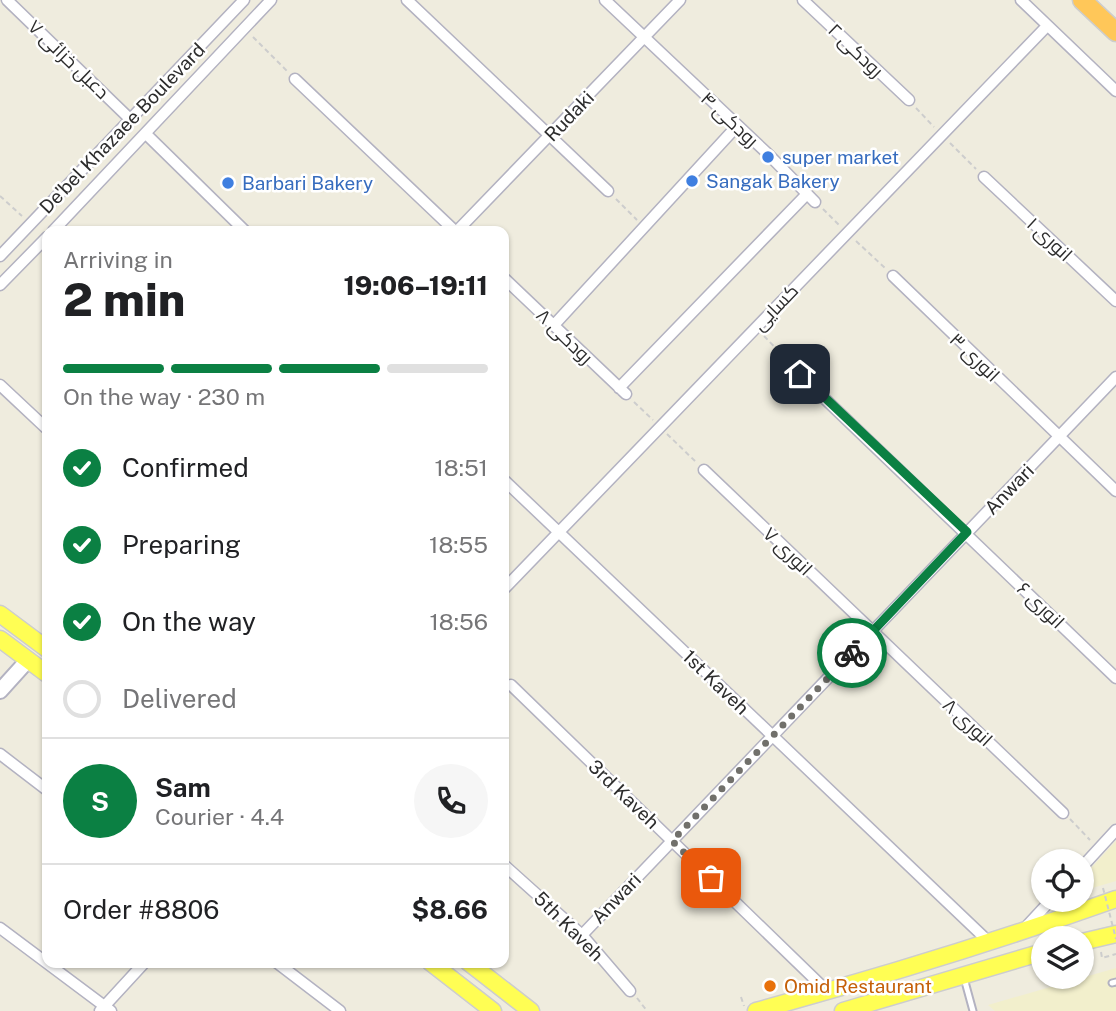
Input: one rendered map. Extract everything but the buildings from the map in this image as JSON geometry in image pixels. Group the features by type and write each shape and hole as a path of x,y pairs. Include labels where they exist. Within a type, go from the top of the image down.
{"highway":[{"path":"1082,0 1116,32"}],"main road":[{"path":"0,614 42,644"},
{"path":"0,639 42,670"},
{"path":"1094,907 1116,899"},
{"path":"1094,909 1116,905"},
{"path":"756,1011 828,992 1080,912"},
{"path":"1094,939 1116,934"},
{"path":"843,1011 1031,955"},
{"path":"438,968 493,1011"},
{"path":"476,968 531,1011"}],"street":[{"name":"دعبل خزائی ۷","path":"7,0 130,119"},
{"name":"De'bel Khazaee Boulevard","path":"0,256 244,0"},
{"name":"De'bel Khazaee Boulevard","path":"57,226 271,0"},
{"path":"407,0 608,191"},
{"name":"رودکی ۴","path":"605,0 816,202"},
{"name":"Rudaki","path":"461,226 680,0"},
{"name":"رودکی ۲","path":"803,0 909,100"},
{"path":"1021,0 1116,91"},
{"name":"کسایی","path":"509,584 1047,26"},
{"path":"295,79 451,226"},
{"path":"554,325 737,126"},
{"path":"146,134 240,226"},
{"name":"انوری ۱","path":"984,177 1116,301"},
{"name":"رودکی ۸","path":"509,283 623,391 807,194"},
{"name":"De'bel Khazaee Boulevard","path":"0,285 42,241"},
{"name":"انوری ۳","path":"893,276 1116,491"},
{"name":"انوری ۶","path":"800,374 1116,678"},
{"name":"Anwari","path":"582,934 1116,377"},
{"path":"0,385 42,424"},
{"name":"انوری ۷","path":"704,470 872,632"},
{"name":"1st Kaveh","path":"509,485 989,942"},
{"name":"انوری ۸","path":"872,632 1063,813"},
{"path":"0,691 28,660"},
{"name":"3rd Kaveh","path":"510,685 828,992"},
{"path":"0,754 42,786"},
{"path":"1094,854 1116,830"},
{"name":"5th Kaveh","path":"509,868 582,934 630,991"},
{"path":"1022,931 1040,912"},
{"path":"0,928 42,960"},
{"path":"52,968 105,1009 140,968"},
{"path":"284,968 340,1011"}],"lane":[{"path":"963,975 973,1011"}],"path":[{"path":"244,29 295,79"},
{"path":"608,191 644,227"},
{"path":"0,196 30,224"},
{"path":"756,328 800,374"},
{"path":"1063,813 1098,849"},
{"path":"1103,888 1116,934"},
{"path":"1102,958 1116,954"},
{"path":"630,991 647,1011"}],"shaded area":[{"path":"1116,841 1116,881 1094,887 1094,865"},
{"path":"1116,968 1116,1011 995,1011 988,1005 1043,989 1094,989 1094,974"}],"way so far":[{"path":"711,878 672,841 852,653"}],"place":[{"name":"super market","path":"768,157"},
{"name":"Sangak Bakery","path":"692,181"},
{"name":"Barbari Bakery","path":"228,183"},
{"name":"Omid Restaurant","path":"770,986"}],"route":[{"path":"800,374 967,532 852,653"}]}
